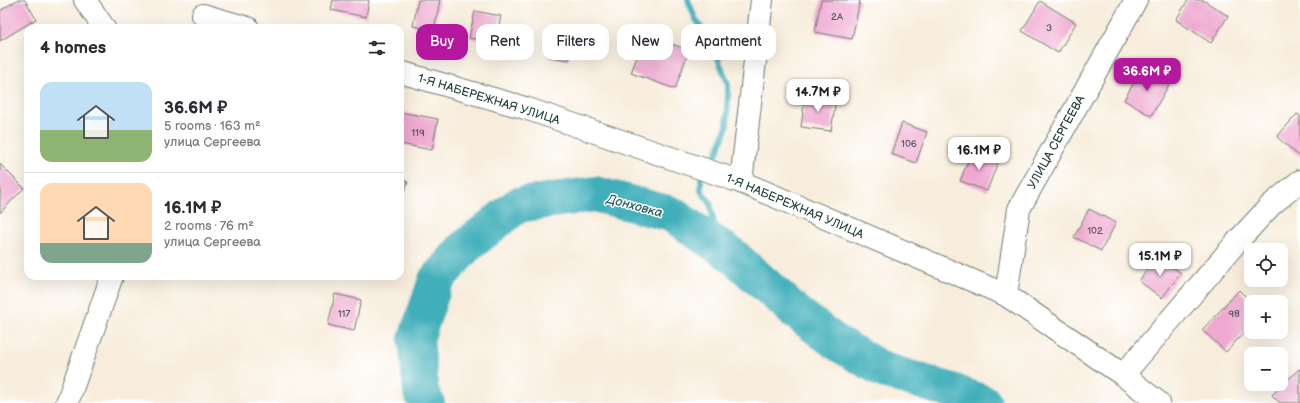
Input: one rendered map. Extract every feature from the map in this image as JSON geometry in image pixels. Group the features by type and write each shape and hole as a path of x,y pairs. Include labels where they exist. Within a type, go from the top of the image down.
{"street":[{"path":"85,0 101,24"},
{"path":"741,182 762,0"},
{"name":"УЛИЦА СЕРГЕЕВА","path":"1006,295 1019,208 1136,0"},
{"path":"203,14 235,24"},
{"name":"1-Я НАБЕРЕЖНАЯ УЛИЦА","path":"404,73 525,108 741,182 1006,295 1123,376 1159,403"},
{"path":"1123,376 1235,244 1271,205 1300,181"},
{"path":"67,403 111,280"}],"building":[{"path":"17,0 25,0 36,19 28,24 24,24 24,26 0,41 0,11"},
{"path":"333,0 369,0 366,17 331,10"},
{"path":"418,0 440,0 435,24 416,24 416,27 413,26"},
{"path":"821,0 860,0 852,39 815,32"},
{"path":"1188,0 1203,0 1228,16 1211,43 1176,20"},
{"path":"1040,1 1076,23 1058,53 1022,31"},
{"path":"475,11 501,16 499,24 476,24 476,39 469,38"},
{"path":"673,45 681,47 681,60 685,60 675,89 631,73 636,60 673,60"},
{"path":"1142,68 1170,83 1151,116 1124,100"},
{"path":"805,96 836,100 831,131 801,127"},
{"path":"404,113 438,119 432,150 404,145"},
{"path":"1297,114 1300,116 1300,157 1277,137"},
{"path":"902,123 927,132 916,163 891,154"},
{"path":"972,151 998,162 987,191 960,181"},
{"path":"0,164 24,188 0,213"},
{"path":"404,180 408,182 404,192"},
{"path":"1089,209 1116,223 1101,251 1074,237"},
{"path":"1157,256 1181,273 1162,298 1139,281"},
{"path":"1239,290 1244,295 1244,333 1226,352 1202,330"},
{"path":"335,294 361,300 354,331 328,325"},
{"path":"1299,369 1300,370 1300,403 1280,403 1272,395 1276,391 1288,391 1288,380"}],"waterway":[{"path":"688,0 695,18 713,46 728,84 727,126 716,155"},
{"path":"701,179 701,191 710,202 718,245"},
{"name":"Донховка","path":"427,403 421,392 416,339 436,280 465,247 518,205 595,194 671,214 732,255 796,312 837,343 883,370 946,389 984,403"}]}
